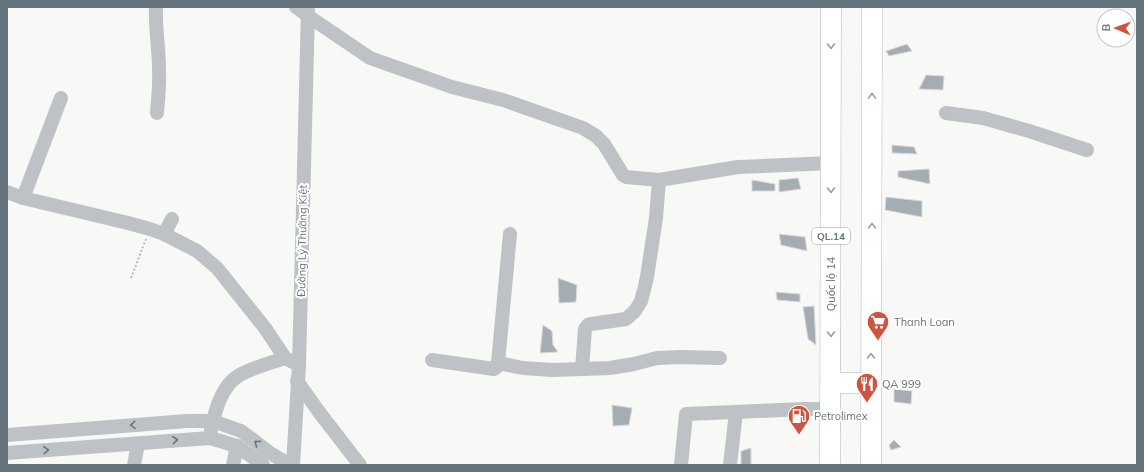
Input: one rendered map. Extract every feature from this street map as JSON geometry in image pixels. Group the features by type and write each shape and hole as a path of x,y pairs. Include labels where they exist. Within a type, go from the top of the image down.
{"highway":[{"name":"Quốc lộ 14","path":"830,465 831,7"},
{"path":"871,465 872,7"},
{"path":"830,383 871,383"}],"street":[{"path":"156,7 155,19 159,69 157,113"},
{"path":"296,7 308,12 370,58 452,87 503,100 583,128 596,136 604,144 623,175 626,177 659,180 738,167 831,163"},
{"name":"Đường Lý Thường Kiệt","path":"291,465 299,365 308,12"},
{"path":"23,198 61,98"},
{"path":"946,114 983,118 1087,150"},
{"path":"582,369 585,329 592,324 626,319 635,311 641,301 647,277 656,218 659,180"},
{"path":"7,192 23,198 150,229 164,234 197,251 217,268 265,328 285,358 299,365"},
{"path":"164,234 172,219"},
{"path":"432,360 494,369 497,367 510,234"},
{"path":"210,438 213,421 220,399 232,381 246,372 285,358"},
{"path":"498,363 523,368 582,369 610,368 657,358 720,358"},
{"path":"297,380 319,412 360,465"},
{"path":"681,465 686,414 830,409"},
{"path":"730,465 736,412"},
{"path":"7,435 187,421 213,421 241,431 270,453 291,465"},
{"path":"7,453 210,438 237,446 263,465"},
{"path":"134,465 138,444"},
{"path":"233,465 237,446"}],"path":[{"path":"131,278 150,229"}],"building":[{"path":"907,44 912,51 889,56 886,51"},
{"path":"926,75 944,76 943,90 919,89"},
{"path":"892,145 914,147 917,154 892,153"},
{"path":"929,169 930,184 898,177 898,171"},
{"path":"798,178 801,189 779,192 779,180"},
{"path":"752,180 775,184 775,191 752,191"},
{"path":"886,197 922,201 922,217 885,210"},
{"path":"779,234 805,237 807,251 781,245"},
{"path":"558,278 577,285 576,302 559,303"},
{"path":"776,292 800,294 800,302 777,300"},
{"path":"814,306 816,345 808,339 803,307"},
{"path":"543,325 552,331 553,345 558,352 540,353"},
{"path":"894,389 912,391 911,404 894,402"},
{"path":"612,405 632,408 629,425 613,426"},
{"path":"894,440 901,447 891,450 889,445"},
{"path":"751,448 751,465 741,465 741,451"}],"place":[{"name":"Thanh Loan","path":"878,342"},
{"name":"QA 999","path":"867,404"},
{"name":"Petrolimex","path":"799,436"}]}
